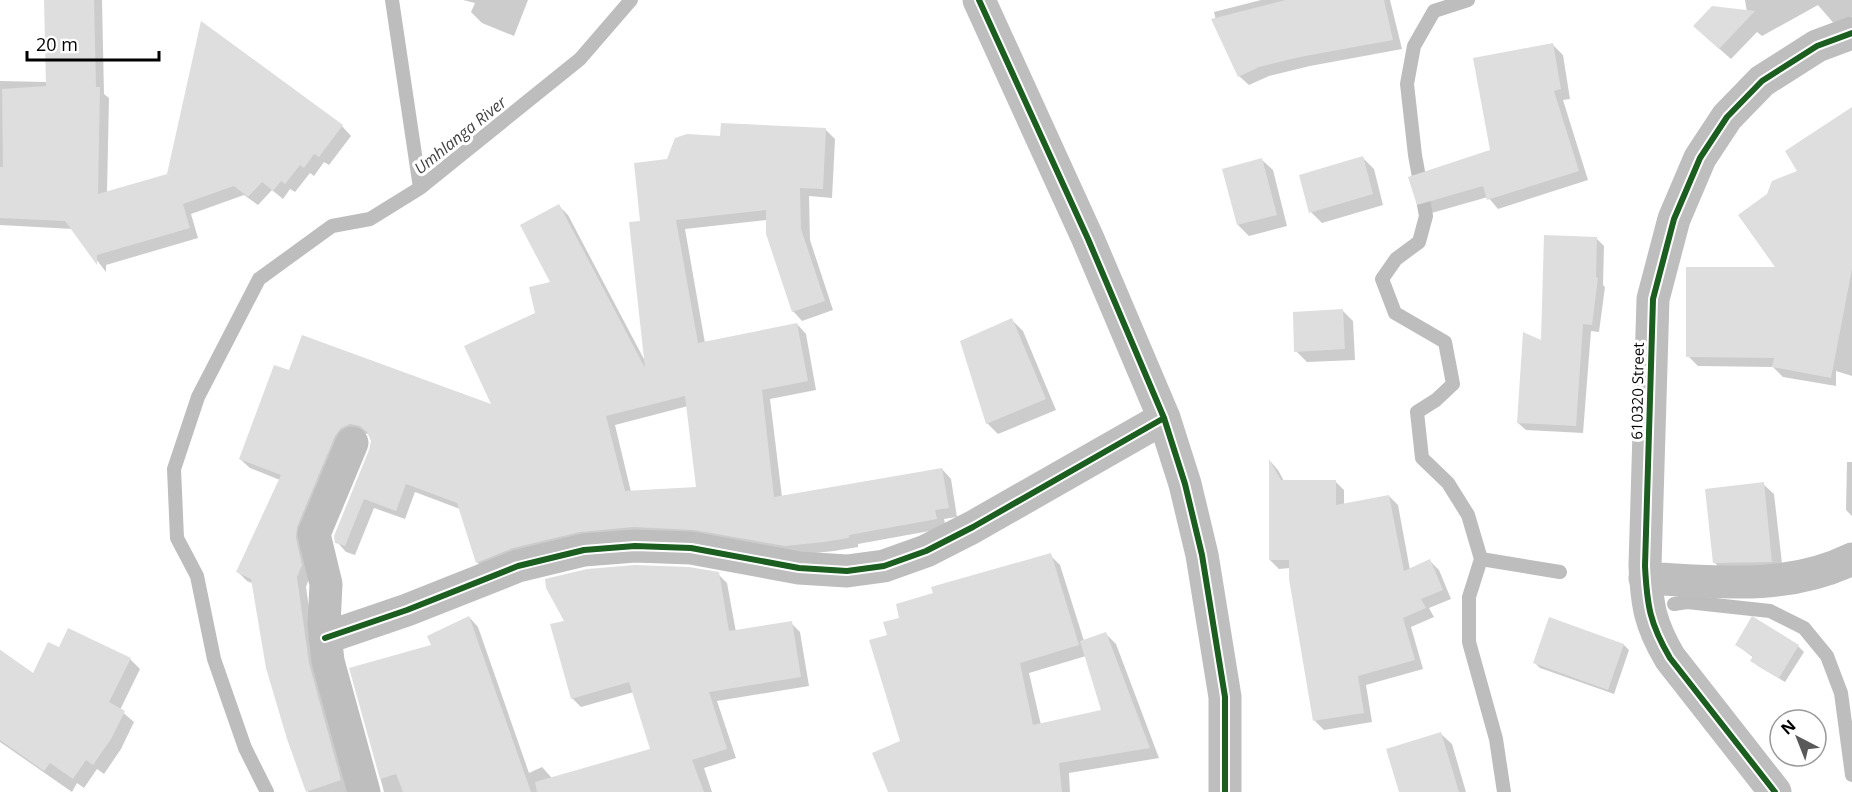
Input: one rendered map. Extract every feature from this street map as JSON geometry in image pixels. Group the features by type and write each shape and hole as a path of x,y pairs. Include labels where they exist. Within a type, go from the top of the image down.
{"street":[{"path":"979,0 1088,239 1164,418 1185,484 1202,555 1225,697 1225,792"},
{"name":"610320 Street","path":"1775,792 1670,658 1656,634 1647,601 1645,578 1653,299 1674,219 1700,158 1727,117 1762,81 1817,46 1852,33"},
{"path":"326,638 407,610 518,566 584,550 635,546 691,548 799,568 846,571 884,566 926,551 973,527 1164,418"},
{"path":"352,443 314,534 326,584 324,625 328,661 364,792"},
{"path":"1645,578 1746,583 1790,579 1831,570 1852,559"}],"building":[{"path":"44,0 94,0 96,87 100,87 98,194 167,174 201,21 343,125 319,157 314,154 304,168 300,165 285,184 281,181 273,191 262,182 248,197 234,186 183,204 190,228 97,255 97,265 65,221 0,218 0,167 3,167 2,89 46,86"},
{"path":"1286,0 1384,0 1393,40 1300,57 1259,67 1238,77 1211,19"},
{"path":"1712,6 1755,11 1719,49 1693,26"},
{"path":"1553,43 1561,89 1554,91 1579,171 1487,200 1483,186 1417,205 1408,177 1490,150 1473,58"},
{"path":"1852,107 1852,269 1831,378 1772,367 1774,358 1686,357 1686,267 1775,267 1738,215 1767,194 1772,181 1797,171 1785,151"},
{"path":"721,123 826,128 823,189 800,188 801,229 825,301 792,312 766,234 766,210 676,220 698,343 797,323 808,381 762,390 774,497 942,468 949,508 935,510 937,519 849,535 849,538 824,542 785,546 694,530 634,527 580,532 513,548 476,563 457,503 406,484 396,511 364,499 345,546 335,543 334,536 371,441 367,432 360,426 350,424 341,428 335,436 297,527 296,538 302,565 297,577 309,663 341,780 306,792 287,739 266,668 251,579 236,572 281,475 239,459 274,365 289,370 302,335 491,404 464,346 535,313 529,287 550,282 520,225 559,204 645,368 629,222 640,221 634,163 667,159 675,138 687,134 720,136","holes":["685,396 696,487 625,491 606,416"]},
{"path":"1363,156 1373,194 1309,213 1299,175"},
{"path":"1262,158 1277,215 1237,225 1222,169"},
{"path":"1544,235 1597,237 1596,277 1598,278 1592,325 1583,324 1576,426 1517,423 1523,332 1541,340"},
{"path":"1343,309 1345,349 1294,352 1293,312"},
{"path":"1012,318 1046,399 986,424 960,341"},
{"path":"1269,459 1281,480 1336,480 1336,505 1389,495 1404,571 1430,559 1443,590 1421,599 1426,608 1403,618 1415,660 1358,676 1364,713 1313,721 1289,579 1289,560 1269,560"},
{"path":"1764,482 1772,562 1713,563 1705,489"},
{"path":"1051,553 1079,645 1020,663 1033,725 1101,710 1080,641 1106,632 1150,748 1059,763 1062,792 888,792 872,753 900,741 869,640 887,635 883,622 899,618 896,604 933,593 931,587"},
{"path":"635,565 689,567 719,572 729,631 792,621 801,677 709,692 727,749 692,760 704,792 537,792 535,782 650,749 629,682 571,699 550,624 564,621 546,588 545,579 587,569"},
{"path":"469,616 531,792 403,792 396,774 380,779 349,668 431,645 427,636"},
{"path":"1752,616 1799,645 1779,678 1750,661 1753,656 1735,645"},
{"path":"1549,617 1624,644 1608,690 1533,663"},
{"path":"68,628 131,658 109,702 125,711 111,739 93,765 86,760 73,779 50,763 44,771 0,740 0,650 33,673 48,642 59,647"},
{"path":"1441,732 1459,792 1399,792 1386,749"}],"waterway":[{"name":"Umhlanga River","path":"392,0 420,188 580,59 631,0"},
{"path":"1468,0 1434,11 1414,46 1407,84 1415,155 1426,216 1419,242 1396,259 1382,279 1395,313 1445,342 1453,384 1436,400 1417,412 1422,458 1448,483 1468,515 1481,559 1469,597 1469,642 1496,739 1504,792"},
{"path":"267,792 245,748 214,659 197,576 177,538 174,469 198,397 259,279 332,226 370,219 420,188"},
{"path":"1481,559 1560,572"},
{"path":"1674,604 1687,602 1770,611 1804,628 1827,656 1841,693 1852,775"}],"cycle path":[{"path":"979,0 1088,239 1164,418 1185,484 1202,555 1225,697 1225,792"},
{"path":"1775,792 1670,658 1658,635 1651,614 1645,566 1653,299 1674,219 1700,158 1727,117 1762,81 1817,46 1852,33"},
{"path":"325,638 407,610 518,566 584,550 635,546 691,548 799,568 847,571 884,566 926,551 973,527 1164,418"}]}
